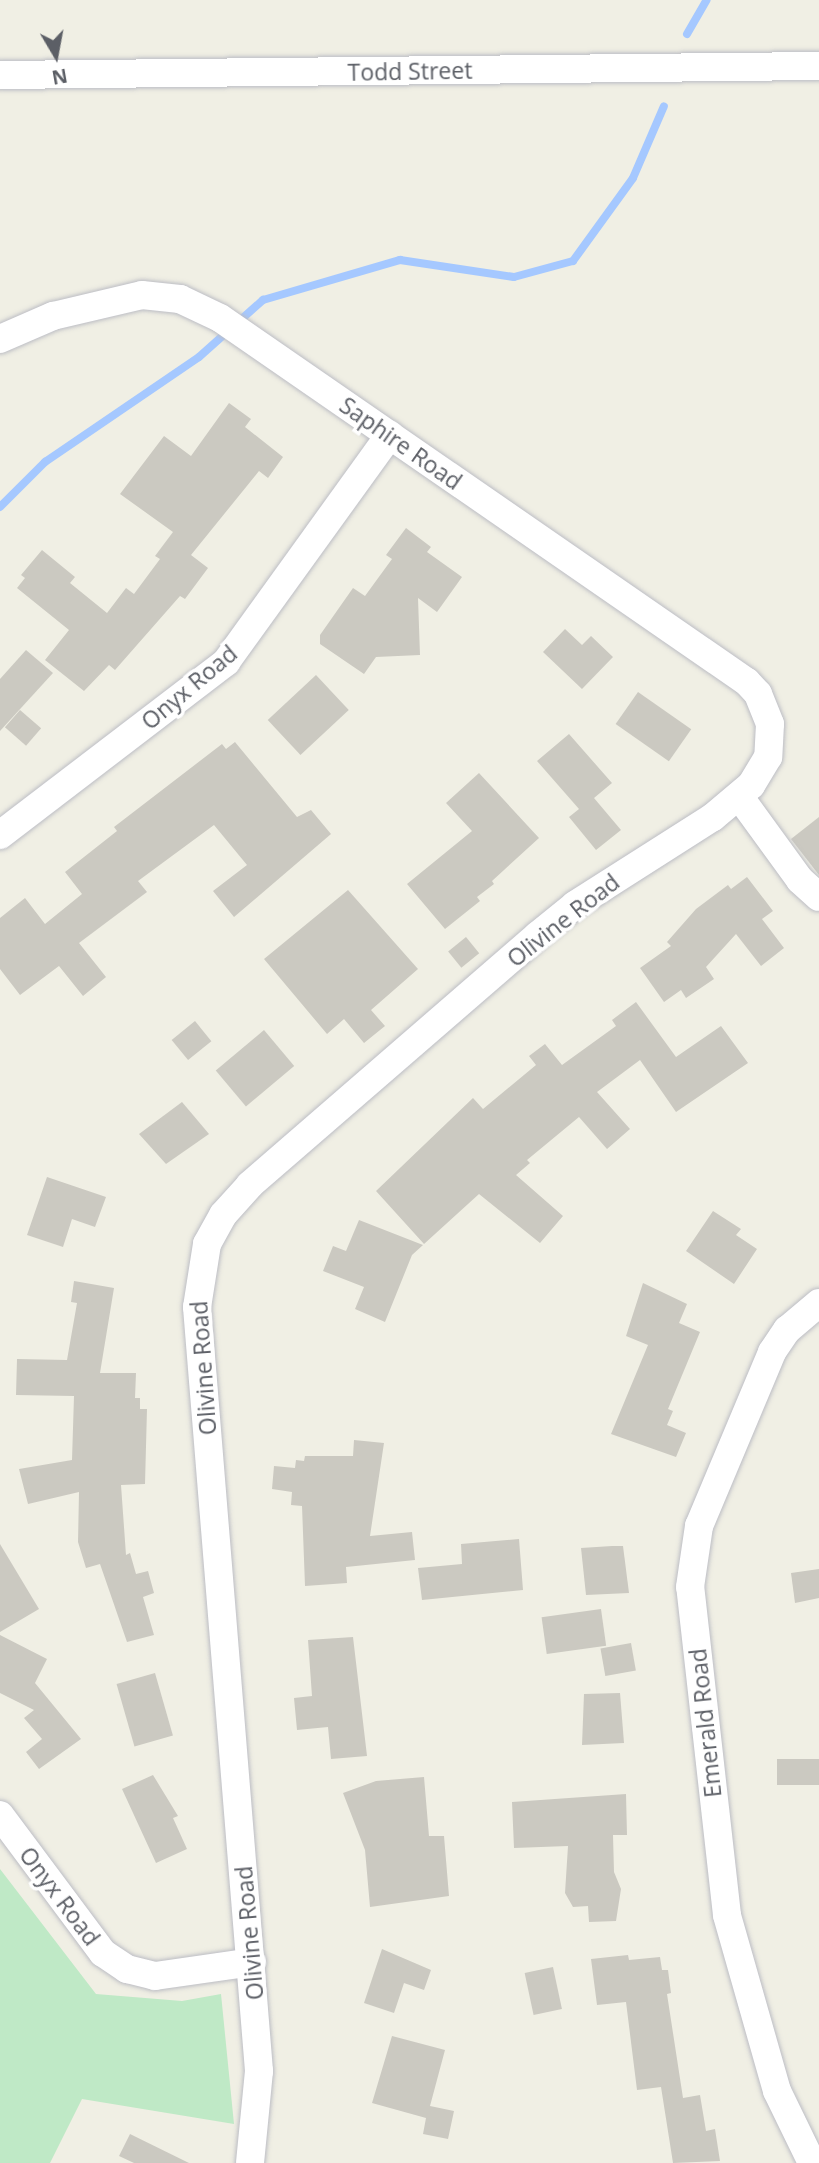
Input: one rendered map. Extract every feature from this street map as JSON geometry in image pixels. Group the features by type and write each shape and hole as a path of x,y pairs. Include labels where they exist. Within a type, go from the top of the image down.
{"street":[{"name":"Todd Street","path":"0,75 819,65"},
{"name":"Saphire Road","path":"0,339 53,316 142,295 180,299 220,318 747,682 765,708"},
{"name":"Onyx Road","path":"0,835 226,662 390,435"},
{"name":"Olivine Road","path":"250,2163 259,2071 197,1307 207,1244 223,1215 250,1185 537,936 575,905 739,796 761,772 768,757 770,724 765,708"},
{"path":"739,796 800,880 819,897"},
{"name":"Emerald Road","path":"812,2163 777,2091 727,1915 690,1587 699,1526 772,1352 787,1330 819,1303"},
{"name":"Onyx Road","path":"0,1815 103,1953 127,1969 155,1976 251,1962"}],"green space":[{"path":"0,1869 96,1994 182,2001 221,1994 234,2124 82,2099 50,2163 0,2163"}],"building":[{"path":"229,403 251,419 245,427 283,457 268,478 259,471 191,555 208,568 185,599 180,596 115,670 109,665 84,691 45,660 69,630 17,588 25,578 21,575 42,550 75,577 70,583 107,613 126,588 134,594 160,559 155,556 173,532 120,494 164,436 191,456"},
{"path":"406,528 431,547 427,552 462,577 437,612 418,598 420,655 376,657 364,674 320,644 320,635 353,588 365,596 392,559 386,555"},
{"path":"565,629 582,645 591,636 613,657 582,689 543,652"},
{"path":"26,650 53,673 0,731 0,679"},
{"path":"316,675 349,710 300,755 268,720"},
{"path":"638,692 691,729 669,761 616,724"},
{"path":"20,710 41,728 26,746 5,727"},
{"path":"569,734 612,783 594,798 621,830 596,850 569,817 579,809 537,761"},
{"path":"235,742 297,817 311,810 331,834 234,917 213,891 247,865 214,825 138,881 147,892 79,943 106,977 83,996 59,966 20,995 0,969 0,918 25,898 45,924 82,894 65,872 117,831 114,827 222,744 226,749"},
{"path":"479,773 539,838 492,881 494,884 477,897 480,901 445,929 407,884 472,831 446,803"},
{"path":"819,817 819,875 791,839"},
{"path":"747,877 773,911 762,919 784,948 761,966 736,934 706,967 714,979 686,998 681,990 664,1002 640,968 671,946 667,942 696,909 728,885 731,889"},
{"path":"348,890 418,969 371,1010 385,1026 364,1043 344,1019 327,1034 264,959"},
{"path":"466,937 479,953 461,968 448,951"},
{"path":"636,1002 676,1057 721,1026 748,1063 676,1112 640,1060 597,1092 630,1129 607,1149 579,1117 527,1160 530,1163 516,1175 563,1216 540,1243 479,1194 424,1244 376,1191 473,1098 483,1109 536,1065 529,1056 545,1044 562,1065 616,1026 612,1020"},
{"path":"195,1021 211,1041 188,1060 172,1040"},
{"path":"264,1030 294,1066 246,1106 216,1070"},
{"path":"182,1102 209,1134 166,1164 139,1134"},
{"path":"47,1177 106,1197 95,1227 72,1219 63,1247 27,1235"},
{"path":"713,1211 741,1229 736,1235 757,1249 734,1284 686,1251"},
{"path":"359,1220 423,1245 412,1255 385,1322 355,1309 364,1287 323,1271 333,1246 346,1251"},
{"path":"74,1281 114,1288 100,1373 136,1373 135,1398 140,1398 140,1409 147,1409 145,1484 121,1485 126,1555 130,1553 136,1574 148,1571 154,1593 143,1597 154,1635 127,1642 100,1564 86,1568 78,1542 79,1492 28,1504 19,1469 72,1460 74,1396 16,1395 17,1359 67,1360 77,1303 71,1302"},
{"path":"643,1283 687,1304 679,1323 700,1332 668,1409 673,1411 667,1425 686,1433 676,1457 611,1434 648,1345 626,1336"},
{"path":"354,1440 384,1443 370,1536 412,1532 415,1560 346,1567 347,1583 305,1586 302,1506 291,1505 292,1492 272,1489 274,1466 295,1468 296,1460 304,1461 305,1456 353,1456"},
{"path":"519,1539 523,1590 422,1600 418,1568 462,1564 461,1544"},
{"path":"0,1544 39,1609 0,1632"},
{"path":"623,1546 629,1593 586,1595 581,1548"},
{"path":"819,1569 819,1598 795,1603 791,1573"},
{"path":"601,1609 606,1646 547,1654 542,1617"},
{"path":"0,1635 47,1659 35,1683 81,1739 39,1769 26,1752 42,1739 24,1718 34,1710 0,1693"},
{"path":"353,1637 367,1756 331,1759 328,1727 297,1730 294,1698 312,1696 308,1640"},
{"path":"631,1643 636,1671 605,1676 600,1648"},
{"path":"155,1673 173,1735 134,1747 117,1684"},
{"path":"620,1693 624,1743 582,1745 584,1694"},
{"path":"777,1759 819,1759 819,1785 777,1785"},
{"path":"153,1775 178,1816 173,1818 187,1849 156,1863 122,1789"},
{"path":"424,1777 429,1836 444,1836 449,1896 370,1907 365,1850 343,1793 376,1781"},
{"path":"626,1794 627,1835 613,1835 614,1872 621,1889 616,1921 589,1922 588,1906 573,1907 565,1893 568,1846 514,1848 512,1802"},
{"path":"382,1949 431,1970 424,1990 404,1983 394,2013 364,2003"},
{"path":"628,1955 629,1960 660,1957 662,1970 668,1970 671,1993 667,1994 683,2098 700,2095 706,2131 715,2129 720,2161 673,2163 661,2087 637,2090 626,2002 597,2005 591,1959"},
{"path":"553,1967 562,2009 534,2015 525,1973"},
{"path":"392,2036 445,2050 430,2106 454,2111 448,2139 423,2134 426,2118 372,2103"},
{"path":"130,2134 189,2163 134,2163 119,2156"}],"waterway":[{"path":"687,34 707,0"},
{"path":"0,507 45,462 199,357 263,300 400,260 514,277 573,261 633,178 664,106"}]}
